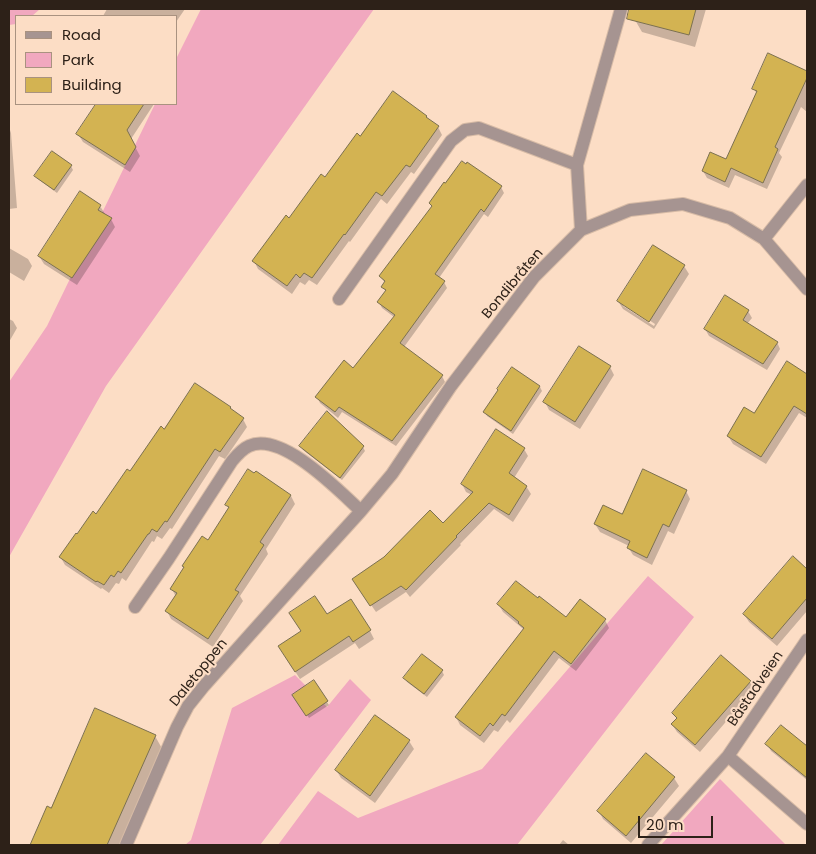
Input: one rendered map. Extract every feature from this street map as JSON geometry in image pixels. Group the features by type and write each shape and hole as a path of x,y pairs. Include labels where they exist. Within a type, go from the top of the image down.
{"street":[{"path":"581,230 577,165 621,9"},
{"path":"339,299 451,141 465,130 479,128 577,165"},
{"path":"764,239 807,185"},
{"name":"Bondibråten","path":"312,565 362,511 392,474 451,386 534,277 581,230 630,210 683,204 730,218 764,239 807,289"},
{"path":"134,607 169,558 232,461 240,452 250,446 260,443 270,444 287,451 311,467 362,511"},
{"name":"Daletoppen","path":"126,845 176,727 188,706 312,565"},
{"name":"Båstadveien","path":"648,845 728,756 807,640"},
{"path":"728,756 807,824"}],"green space":[{"path":"9,9 40,9 33,15 15,15 15,24 9,25"},
{"path":"201,9 374,9 106,386 9,557 9,382 47,326 155,105 178,105 178,55"},
{"path":"648,576 694,617 517,845 278,845 318,791 358,818 482,769"},
{"path":"295,675 327,707 350,679 371,700 260,845 185,845 191,840 232,708"},
{"path":"720,779 786,845 661,845"}],"building":[{"path":"629,9 696,9 689,35 627,19"},
{"path":"768,53 807,71 807,78 775,147 778,149 763,183 731,168 725,182 702,171 710,152 726,159 757,91 752,89"},
{"path":"393,91 439,126 410,167 406,165 382,196 376,192 312,278 304,273 300,278 296,274 287,286 252,261 286,215 289,218 321,174 325,177 357,133 360,136"},
{"path":"95,105 143,105 127,130 136,147 125,165 76,134"},
{"path":"52,151 72,165 54,190 34,176"},
{"path":"462,161 466,164 467,162 502,186 484,212 481,209 435,274 445,281 400,343 443,375 392,441 339,407 335,412 315,397 344,360 353,368 395,315 377,302 386,290 381,287 385,281 379,276 432,206 429,203 444,182"},
{"path":"80,191 101,205 98,210 112,218 72,278 38,256"},
{"path":"653,245 685,265 649,322 617,301"},
{"path":"725,295 749,310 743,320 778,342 763,364 704,329"},
{"path":"579,346 611,366 575,422 543,402"},
{"path":"787,361 807,374 807,414 794,406 761,457 727,436 744,407 754,413"},
{"path":"512,367 540,386 511,431 483,412"},
{"path":"195,383 244,418 220,452 215,449 167,522 165,521 157,532 152,529 121,573 118,571 114,577 111,575 104,585 96,582 59,557 93,511 96,514 127,469 130,471 161,426 164,429"},
{"path":"327,411 364,446 340,478 299,446"},
{"path":"496,429 525,448 509,473 527,486 509,515 489,503 406,590 401,586 370,606 352,579 384,557 430,510 443,523 473,492 461,484"},
{"path":"248,469 254,473 256,471 291,495 260,542 264,545 235,590 239,592 208,639 165,611 177,593 170,589 184,567 182,566 202,536 208,540 229,507 225,505"},
{"path":"643,469 687,490 669,527 663,524 647,558 627,548 630,541 594,524 603,505 622,514"},
{"path":"793,556 807,569 807,598 772,639 743,614"},
{"path":"516,581 566,617 580,599 606,619 571,664 554,651 505,716 502,714 493,726 490,723 480,736 455,717 524,628 497,604"},
{"path":"315,596 327,614 351,599 371,630 353,642 349,636 295,672 278,646 301,631 289,613"},
{"path":"422,654 443,670 424,694 403,678"},
{"path":"721,655 751,681 695,745 671,724 677,718 672,713"},
{"path":"314,680 328,701 306,716 292,695"},
{"path":"95,708 156,735 107,845 30,845 47,806 51,808"},
{"path":"375,715 410,740 370,796 335,770"},
{"path":"781,725 807,746 807,778 765,744"},
{"path":"646,753 675,777 626,836 597,811"}]}
